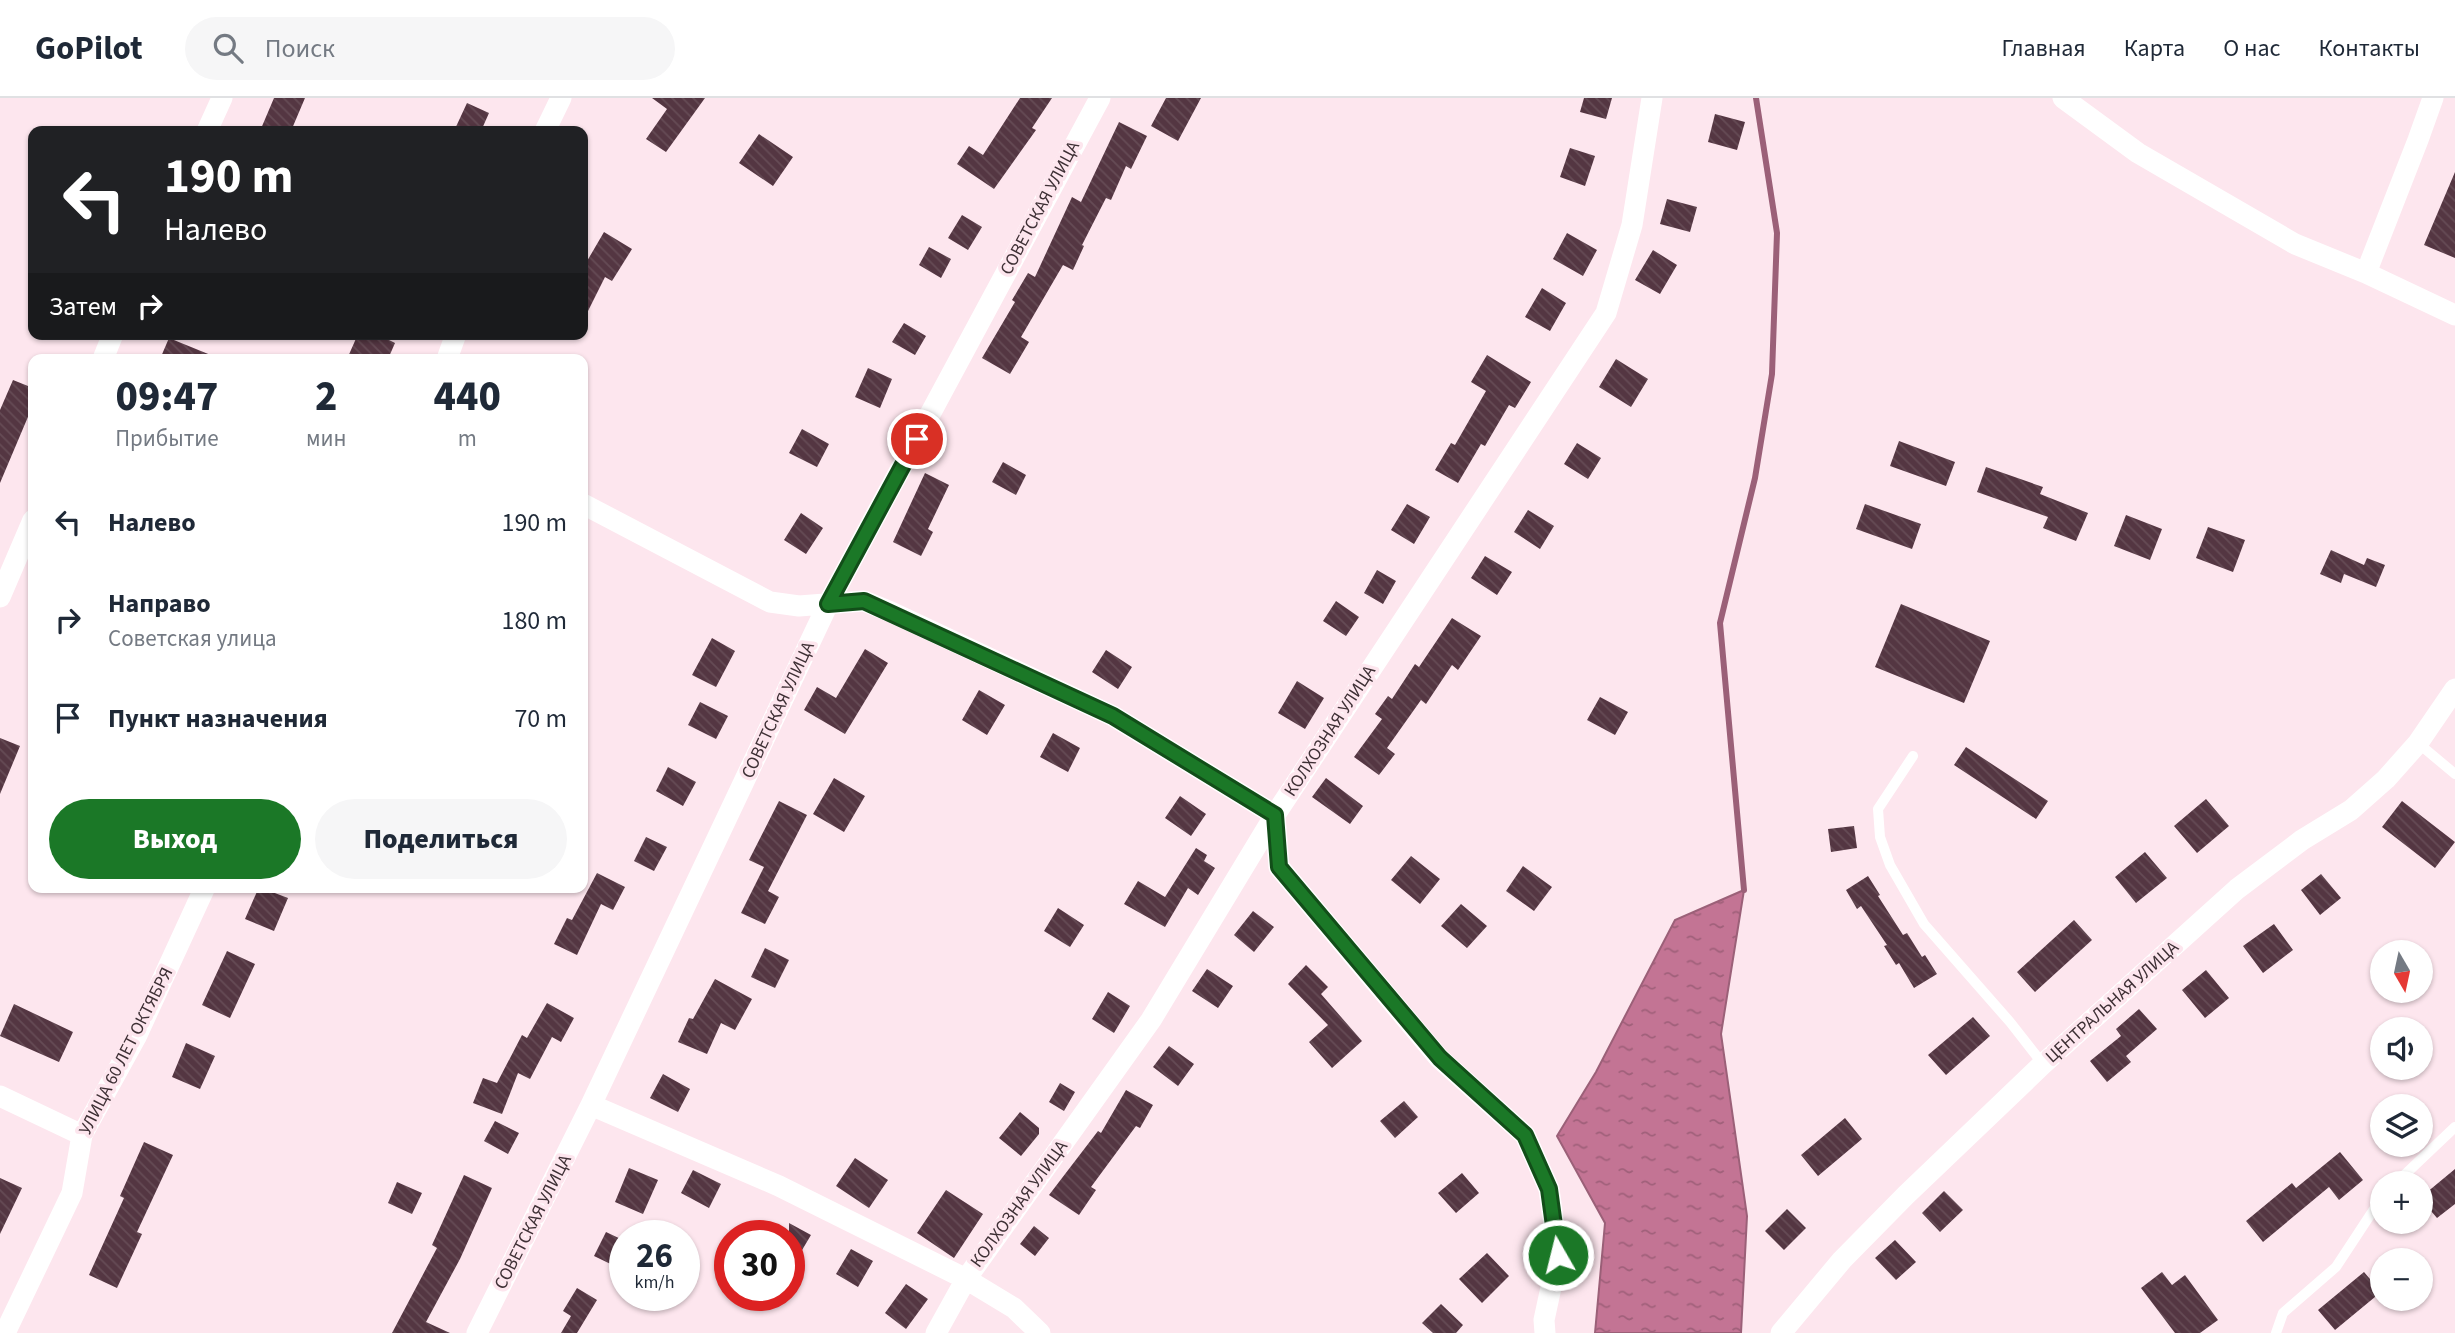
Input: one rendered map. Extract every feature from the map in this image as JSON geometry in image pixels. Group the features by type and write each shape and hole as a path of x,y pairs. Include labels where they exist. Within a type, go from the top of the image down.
{"street":[{"path":"209,126 222,98"},
{"path":"547,126 561,98"},
{"name":"СОВЕТСКАЯ УЛИЦА","path":"477,1333 591,1105 828,604 1100,98"},
{"name":"КОЛХОЗНАЯ УЛИЦА","path":"936,1333 966,1279 1151,1020 1275,815 1606,313 1632,225 1652,98"},
{"path":"2063,98 2150,160 2295,244 2366,273 2455,315"},
{"path":"2366,273 2432,98"},
{"path":"588,507 770,602 799,606 864,601 1113,716 1275,815 1279,867 1440,1058 1525,1135 1549,1189 1558,1255 1544,1320 1545,1333"},
{"path":"0,597 28,532"},
{"name":"ЦЕНТРАЛЬНАЯ УЛИЦА","path":"1785,1331 1842,1260 2043,1064 2237,889 2302,840 2351,810 2386,779 2418,743 2455,689"},
{"name":"УЛИЦА 60 ЛЕТ ОКТЯБРЯ","path":"5,1333 72,1193 82,1135 136,1037 202,893"},
{"path":"0,1096 82,1135"},
{"path":"591,1105 779,1186 966,1279 1014,1307 1040,1333"}],"lane":[{"path":"2418,743 2455,774"},
{"path":"1913,756 1878,809 1881,837 1890,865 1924,924 2043,1064"},
{"path":"2409,1171 2455,1127"},
{"path":"2276,1333 2283,1313 2336,1267 2370,1215"}],"water":[{"path":"1744,890 1721,1034 1747,1216 1741,1333 1595,1333 1605,1223 1557,1136 1596,1072 1675,920"}],"building":[{"path":"274,98 305,98 293,126 262,126"},
{"path":"652,98 705,98 666,152 646,139 667,109"},
{"path":"1020,98 1052,98 1032,128 1036,130 994,189 957,164 969,146 983,155"},
{"path":"1166,98 1201,98 1178,141 1151,126"},
{"path":"1584,98 1612,98 1606,119 1580,112"},
{"path":"467,103 489,113 483,126 456,126"},
{"path":"1715,114 1745,122 1737,150 1708,142"},
{"path":"1119,122 1147,136 1131,169 1126,166 1111,200 1106,198 1082,245 1084,246 1073,270 1063,265 1021,337 1029,342 1010,374 982,358 1015,302 1012,300 1028,273 1035,277 1072,197 1081,202"},
{"path":"759,134 793,157 773,186 739,163"},
{"path":"1570,148 1595,156 1585,186 1560,177"},
{"path":"2455,172 2455,258 2424,245"},
{"path":"1667,199 1697,207 1690,232 1660,224"},
{"path":"962,215 982,227 968,250 948,238"},
{"path":"604,232 632,249 612,281 605,277 588,311 588,259"},
{"path":"1567,233 1597,250 1583,276 1553,259"},
{"path":"929,247 951,259 941,278 919,265"},
{"path":"1653,250 1677,265 1660,294 1635,280"},
{"path":"1542,288 1566,303 1550,331 1525,317"},
{"path":"904,323 926,336 915,355 892,342"},
{"path":"168,340 174,340 208,354 162,354"},
{"path":"355,340 389,340 395,343 390,354 349,354"},
{"path":"1487,355 1531,382 1515,408 1509,405 1485,446 1481,444 1458,483 1435,470 1451,443 1455,445 1486,391 1471,382"},
{"path":"1616,359 1648,379 1631,407 1599,387"},
{"path":"868,368 892,379 880,408 855,397"},
{"path":"13,380 28,386 28,417 0,483 0,410"},
{"path":"802,429 829,444 817,467 789,453"},
{"path":"1899,441 1955,462 1946,486 1890,466"},
{"path":"1577,443 1601,458 1588,479 1564,464"},
{"path":"1003,462 1026,475 1016,495 992,482"},
{"path":"1986,467 2043,487 2040,494 2088,513 2076,541 2043,528 2048,517 1977,492"},
{"path":"925,473 949,485 928,529 933,532 921,556 893,542"},
{"path":"1407,504 1430,517 1414,544 1391,530"},
{"path":"1865,504 1921,524 1912,549 1856,529"},
{"path":"1528,510 1554,526 1540,549 1514,532"},
{"path":"801,513 823,528 806,554 784,540"},
{"path":"2126,515 2162,529 2150,560 2114,546"},
{"path":"2208,527 2245,540 2233,572 2196,558"},
{"path":"2331,550 2364,565 2367,558 2385,565 2376,587 2344,574 2341,583 2320,574"},
{"path":"1485,556 1512,572 1497,595 1471,578"},
{"path":"1377,570 1396,581 1383,604 1364,593"},
{"path":"1336,601 1359,617 1346,636 1323,621"},
{"path":"1901,604 1990,641 1964,703 1875,667"},
{"path":"1452,618 1481,636 1458,670 1452,665 1426,704 1421,700 1387,748 1395,754 1379,775 1354,757 1382,719 1375,714 1388,696 1392,699 1415,664 1419,667"},
{"path":"712,638 735,651 716,687 692,675"},
{"path":"865,649 888,663 845,734 804,710 817,687 836,698"},
{"path":"1106,650 1132,667 1118,689 1092,672"},
{"path":"1297,681 1324,698 1305,729 1278,713"},
{"path":"979,690 1005,705 987,735 962,720"},
{"path":"1600,697 1628,712 1615,735 1587,720"},
{"path":"700,702 728,716 716,739 688,725"},
{"path":"1053,733 1080,748 1068,772 1040,757"},
{"path":"0,738 20,746 0,794"},
{"path":"1966,747 2048,801 2036,819 1954,765"},
{"path":"668,767 696,782 683,806 656,791"},
{"path":"834,778 865,796 844,832 813,814"},
{"path":"1326,778 1363,806 1350,824 1312,797"},
{"path":"1180,796 1206,814 1191,836 1165,818"},
{"path":"2206,799 2229,826 2197,853 2174,826"},
{"path":"779,801 807,815 768,891 779,897 765,924 741,913 764,867 749,860"},
{"path":"2402,801 2455,842 2435,868 2382,827"},
{"path":"1854,826 1857,848 1831,852 1828,829"},
{"path":"646,837 667,847 654,871 634,861"},
{"path":"1196,848 1207,855 1204,861 1215,868 1198,895 1188,888 1165,927 1124,904 1138,881 1165,897"},
{"path":"2145,852 2167,878 2136,903 2115,877"},
{"path":"1411,856 1440,879 1420,904 1391,880"},
{"path":"1523,866 1552,887 1534,911 1506,891"},
{"path":"597,873 625,887 613,910 601,904 577,955 554,944 567,918 572,920"},
{"path":"2321,874 2341,898 2320,915 2301,890"},
{"path":"1868,876 1903,935 1907,933 1937,974 1914,988 1899,963 1896,965 1884,946 1887,945 1861,906 1857,909 1846,890"},
{"path":"256,893 275,893 288,898 274,931 245,919"},
{"path":"1461,904 1487,926 1467,948 1441,926"},
{"path":"1058,908 1084,925 1070,947 1044,931"},
{"path":"1253,911 1274,927 1254,952 1234,935"},
{"path":"2074,920 2092,940 2035,992 2017,972"},
{"path":"2274,924 2293,950 2263,973 2243,946"},
{"path":"765,948 789,960 775,988 751,977"},
{"path":"227,951 255,964 230,1018 202,1005"},
{"path":"1306,965 1328,987 1321,994 1362,1041 1332,1068 1309,1042 1328,1025 1288,984"},
{"path":"1207,969 1233,986 1218,1008 1192,991"},
{"path":"2206,970 2229,998 2205,1018 2182,990"},
{"path":"715,979 752,999 735,1030 721,1023 707,1054 678,1042 689,1018 693,1019"},
{"path":"1108,992 1130,1006 1114,1033 1092,1019"},
{"path":"547,1003 574,1018 561,1042 552,1037 530,1079 518,1073 502,1114 473,1103 483,1078 497,1083 522,1035 527,1038"},
{"path":"14,1004 73,1032 59,1062 0,1036"},
{"path":"2139,1009 2157,1029 2126,1056 2131,1062 2107,1082 2090,1061 2121,1036 2116,1029"},
{"path":"1973,1017 1990,1036 1946,1075 1928,1055"},
{"path":"186,1043 215,1056 200,1089 172,1077"},
{"path":"1169,1046 1194,1064 1178,1086 1153,1067"},
{"path":"663,1074 690,1089 678,1112 650,1098"},
{"path":"1060,1083 1075,1092 1064,1111 1049,1102"},
{"path":"1126,1090 1153,1105 1140,1128 1136,1126 1091,1187 1096,1190 1079,1215 1049,1195 1098,1131 1101,1133"},
{"path":"1404,1101 1418,1117 1395,1138 1380,1121"},
{"path":"1020,1112 1039,1128 1039,1134 1021,1156 999,1138"},
{"path":"1845,1118 1862,1139 1818,1176 1801,1155"},
{"path":"495,1121 519,1133 508,1154 484,1141"},
{"path":"144,1142 173,1155 137,1232 142,1234 117,1288 89,1275 124,1198 120,1196"},
{"path":"2340,1152 2363,1180 2339,1200 2329,1187 2263,1242 2246,1221 2292,1183 2296,1188"},
{"path":"855,1158 888,1180 869,1208 836,1186"},
{"path":"629,1168 658,1180 643,1214 615,1202"},
{"path":"2455,1169 2455,1204 2437,1218 2433,1213 2433,1187"},
{"path":"693,1170 721,1184 709,1208 681,1193"},
{"path":"1462,1173 1479,1193 1456,1213 1438,1193"},
{"path":"464,1175 492,1188 460,1259 426,1322 450,1333 392,1333 437,1248 432,1245"},
{"path":"0,1178 22,1188 0,1234"},
{"path":"397,1182 422,1193 412,1214 388,1203"},
{"path":"946,1190 983,1214 954,1258 917,1233"},
{"path":"1944,1191 1963,1210 1940,1232 1922,1213"},
{"path":"1787,1209 1806,1228 1784,1250 1765,1231"},
{"path":"1034,1226 1049,1238 1035,1256 1020,1244"},
{"path":"606,1232 609,1233 609,1263 594,1256"},
{"path":"805,1232 811,1235 805,1245"},
{"path":"1895,1240 1916,1262 1896,1280 1875,1258"},
{"path":"851,1249 873,1261 858,1287 836,1274"},
{"path":"1487,1253 1509,1276 1482,1303 1459,1279"},
{"path":"2162,1272 2172,1285 2185,1275 2218,1320 2200,1333 2175,1333 2141,1288"},
{"path":"2364,1272 2370,1279 2370,1301 2335,1330 2318,1310"},
{"path":"906,1284 928,1299 906,1329 885,1313"},
{"path":"577,1288 597,1300 577,1333 561,1333 571,1316 563,1311"},
{"path":"1441,1304 1463,1325 1456,1333 1433,1333 1422,1323"}],"waterway":[{"path":"1744,890 1720,623 1755,478 1772,374 1777,233 1756,98"}],"route":[{"path":"917,439 828,604 864,601 1113,716 1275,815 1279,867 1440,1058 1525,1135 1549,1189 1558,1255"}]}
